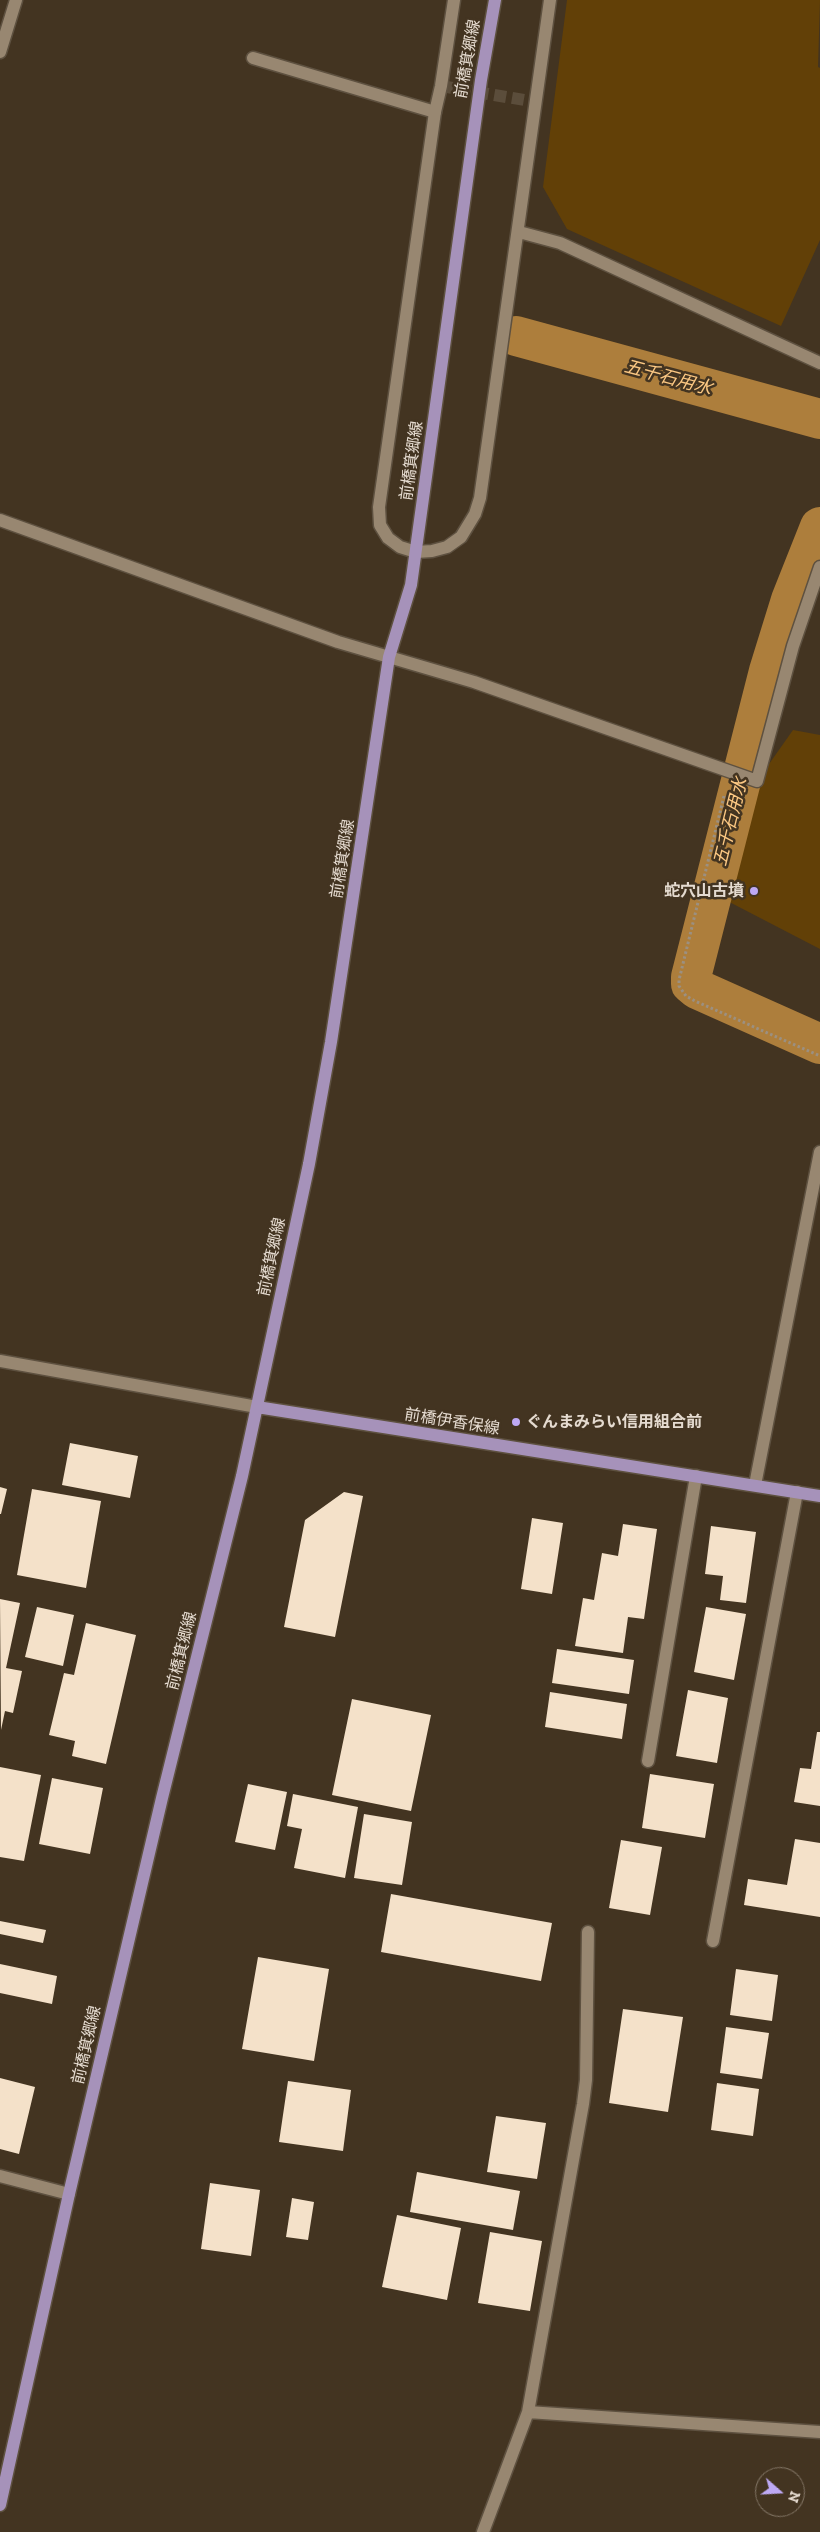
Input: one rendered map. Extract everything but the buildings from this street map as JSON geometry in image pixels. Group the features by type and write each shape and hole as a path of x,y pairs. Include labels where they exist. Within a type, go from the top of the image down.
{"main road":[{"name":"前橋箕郷線","path":"0,2505 69,2194 257,1407 309,1164 331,1042 389,657 411,585 481,80 495,0"},
{"name":"前橋伊香保線","path":"257,1407 755,1484 820,1496"}],"street":[{"path":"0,52 16,0"},
{"path":"454,0 441,86 435,112 379,507 380,525 388,538 400,546 416,552 432,551 447,547 461,537 480,498 519,232 550,0"},
{"path":"253,58 435,112"},
{"path":"519,232 560,243 820,363"},
{"path":"0,520 338,642 474,682 757,781 794,646 820,567"},
{"path":"755,1484 820,1152"},
{"path":"0,1362 257,1407"},
{"path":"648,1761 696,1476"},
{"path":"713,1941 797,1492"},
{"path":"484,2532 528,2412 584,2104 588,1932"},
{"path":"0,2176 69,2194"},
{"path":"528,2412 820,2432"}],"path":[{"path":"730,770 679,986 686,996 695,1001 820,1056"}],"shaded area":[{"path":"567,0 820,0 818,67 820,68 820,240 781,326 567,229 543,187"},
{"name":"蛇穴山古墳","path":"793,730 820,735 820,949 712,893 750,791"}],"waterway":[{"name":"五千石用水","path":"516,336 820,419"},
{"name":"五千石用水","path":"820,527 791,600 769,671 691,977 691,984 697,989 820,1044"}],"tunnel":[{"path":"441,86 536,102"}],"place":[{"name":"蛇穴山古墳","path":"754,891"},
{"name":"ぐんまみらい信用組合前","path":"516,1422"}]}
